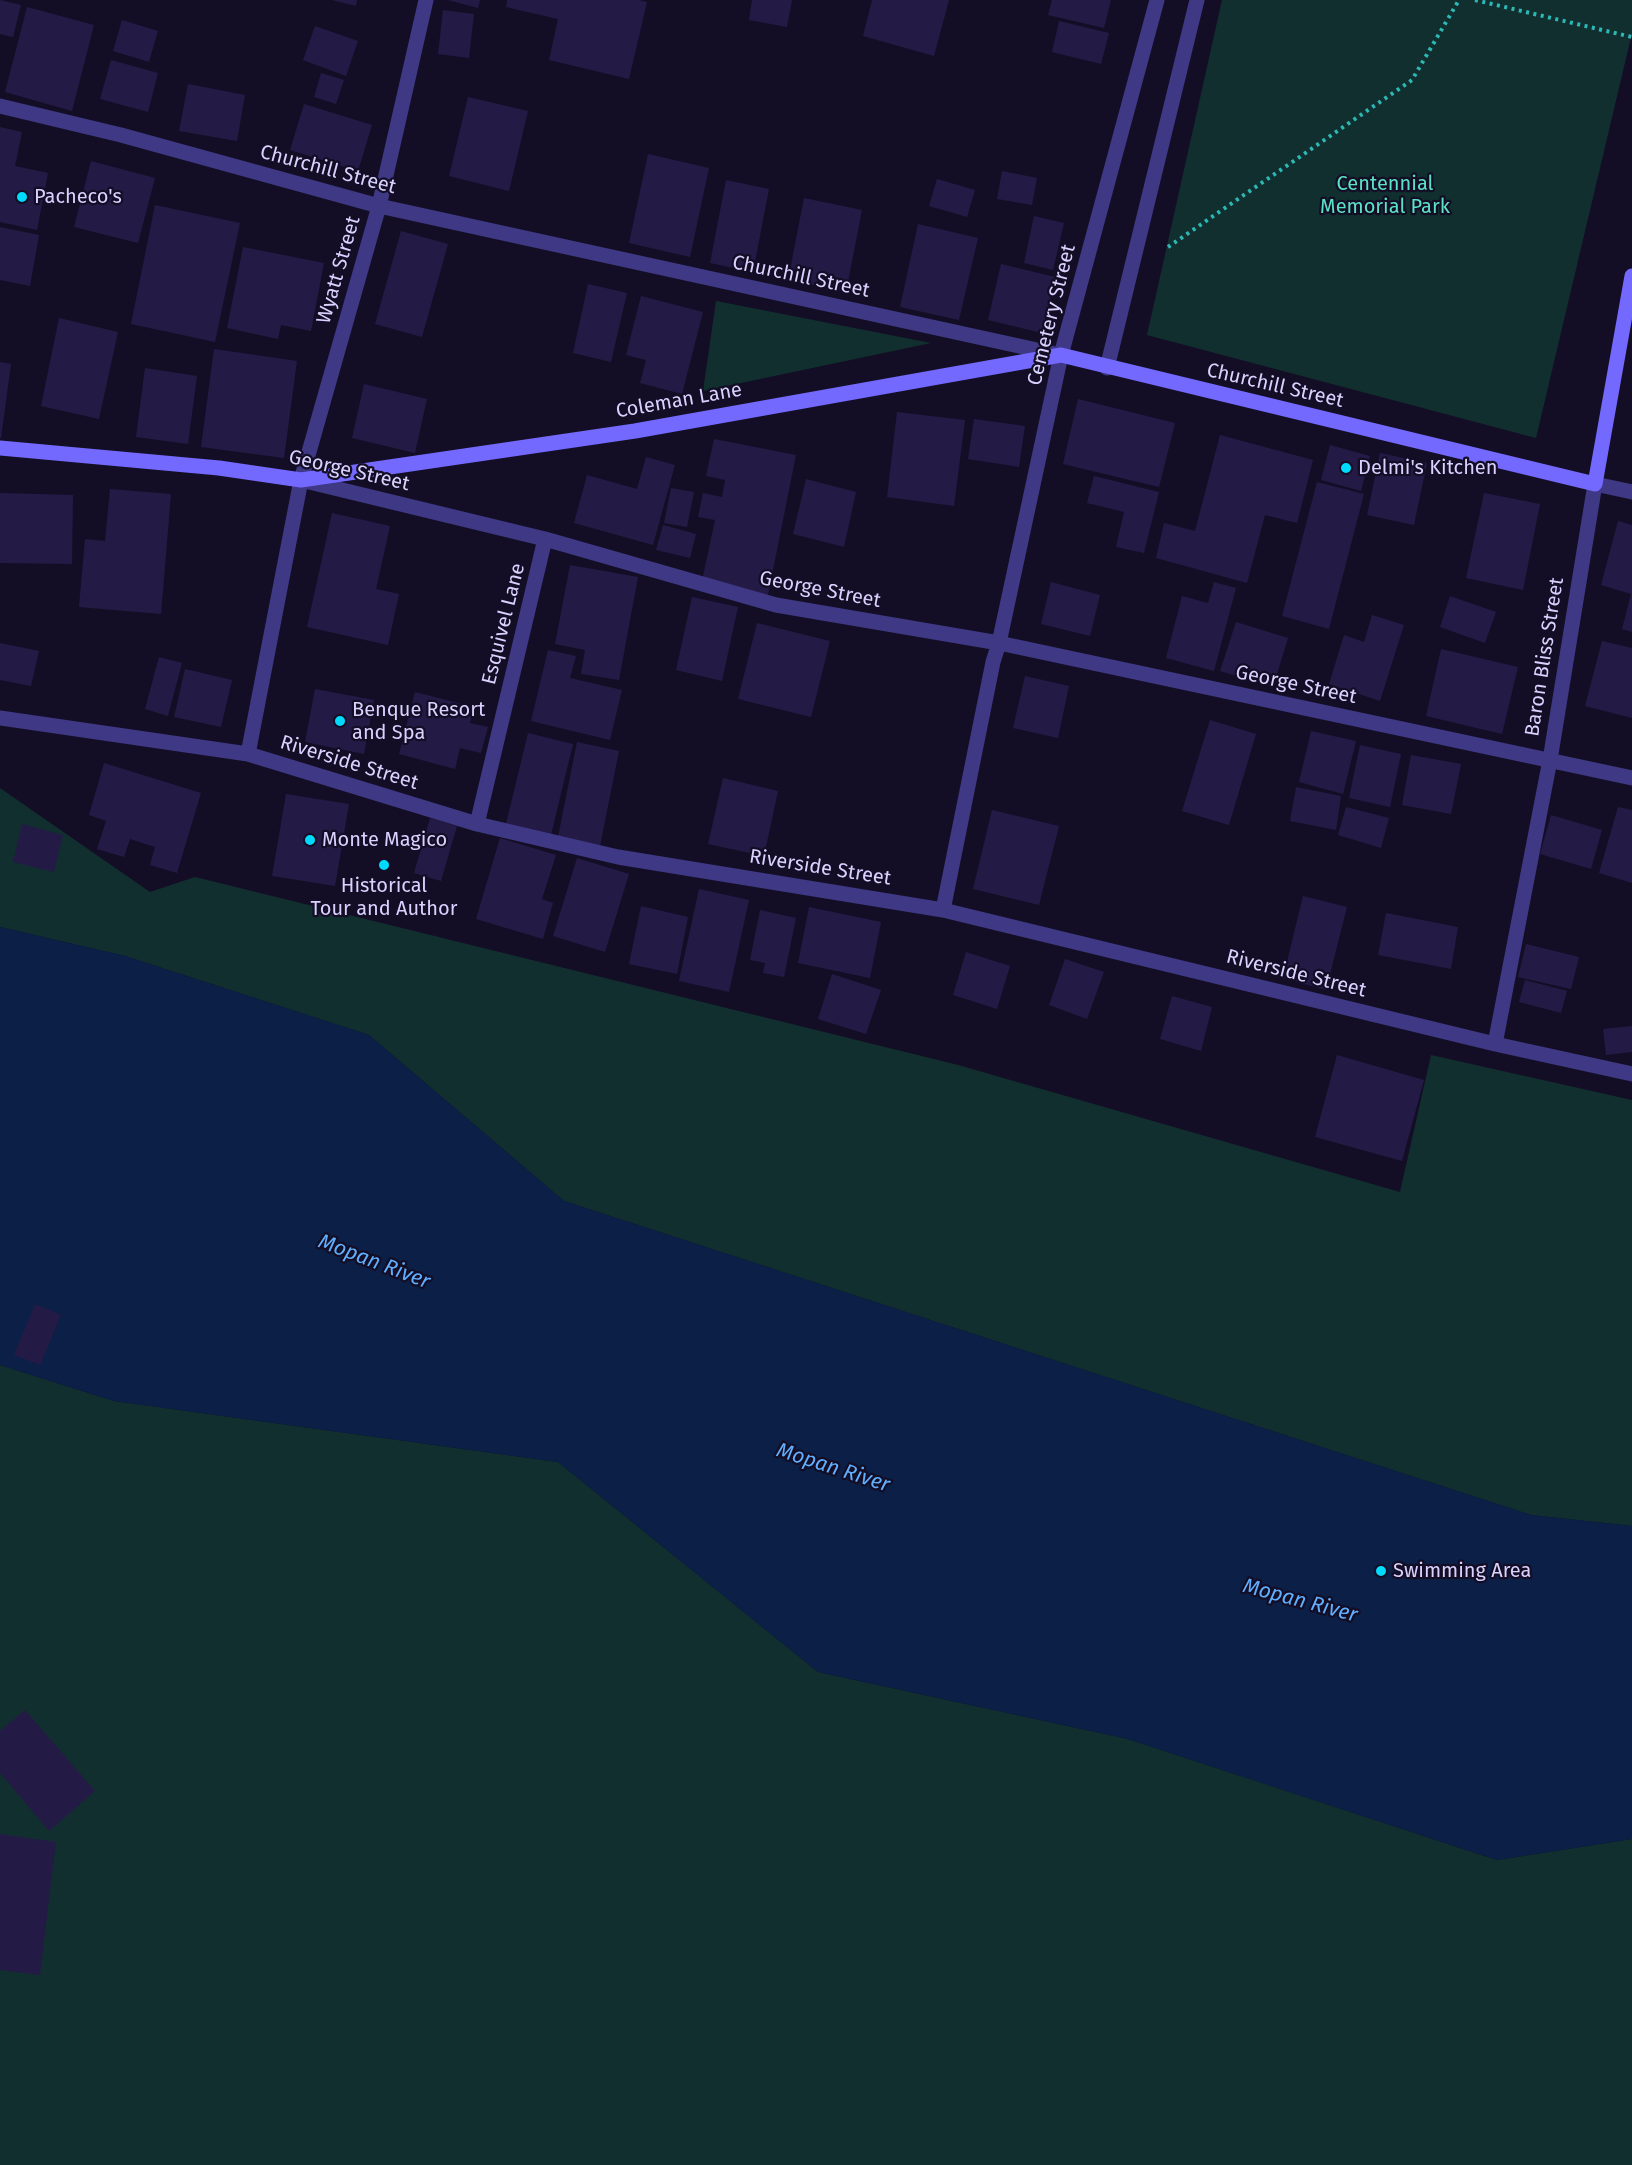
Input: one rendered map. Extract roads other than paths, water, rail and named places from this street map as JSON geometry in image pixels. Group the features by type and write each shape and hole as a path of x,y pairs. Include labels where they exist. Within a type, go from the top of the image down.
{"street":[{"name":"Wyatt Street","path":"248,754 301,480 379,206 426,0"},
{"name":"Cemetery Street","path":"943,909 993,662 1062,355 1157,0"},
{"path":"1107,368 1197,0"},
{"name":"Churchill Street","path":"0,106 121,135 379,206 1062,355 1107,368 1595,484"},
{"name":"Baron Bliss Street","path":"1495,1044 1550,760 1632,276"},
{"name":"Coleman Lane","path":"301,480 635,431 1062,355"},
{"name":"George Street","path":"0,448 219,468 301,480 545,539 776,605 999,643 1632,778"},
{"path":"1595,484 1632,492"},
{"name":"Esquivel Lane","path":"477,824 545,539"},
{"name":"Riverside Street","path":"0,718 248,754 477,824 618,857 943,909 1495,1044 1632,1074"}],"water":[{"name":"Mopan River","path":"0,927 125,956 369,1035 564,1201 1531,1515 1632,1526 1632,1839 1497,1860 1128,1739 818,1672 558,1462 114,1401 0,1365"}],"place":[{"name":"Pacheco's","path":"22,197"},
{"name":"Delmi's Kitchen","path":"1346,468"},
{"name":"Benque Resort and Spa","path":"340,721"},
{"name":"Monte Magico","path":"310,840"},
{"name":"Historical Tour and Author","path":"384,865"},
{"name":"Swimming Area","path":"1381,1571"}],"park label":[{"name":"Centennial Memorial Park","path":"1385,196"}]}
